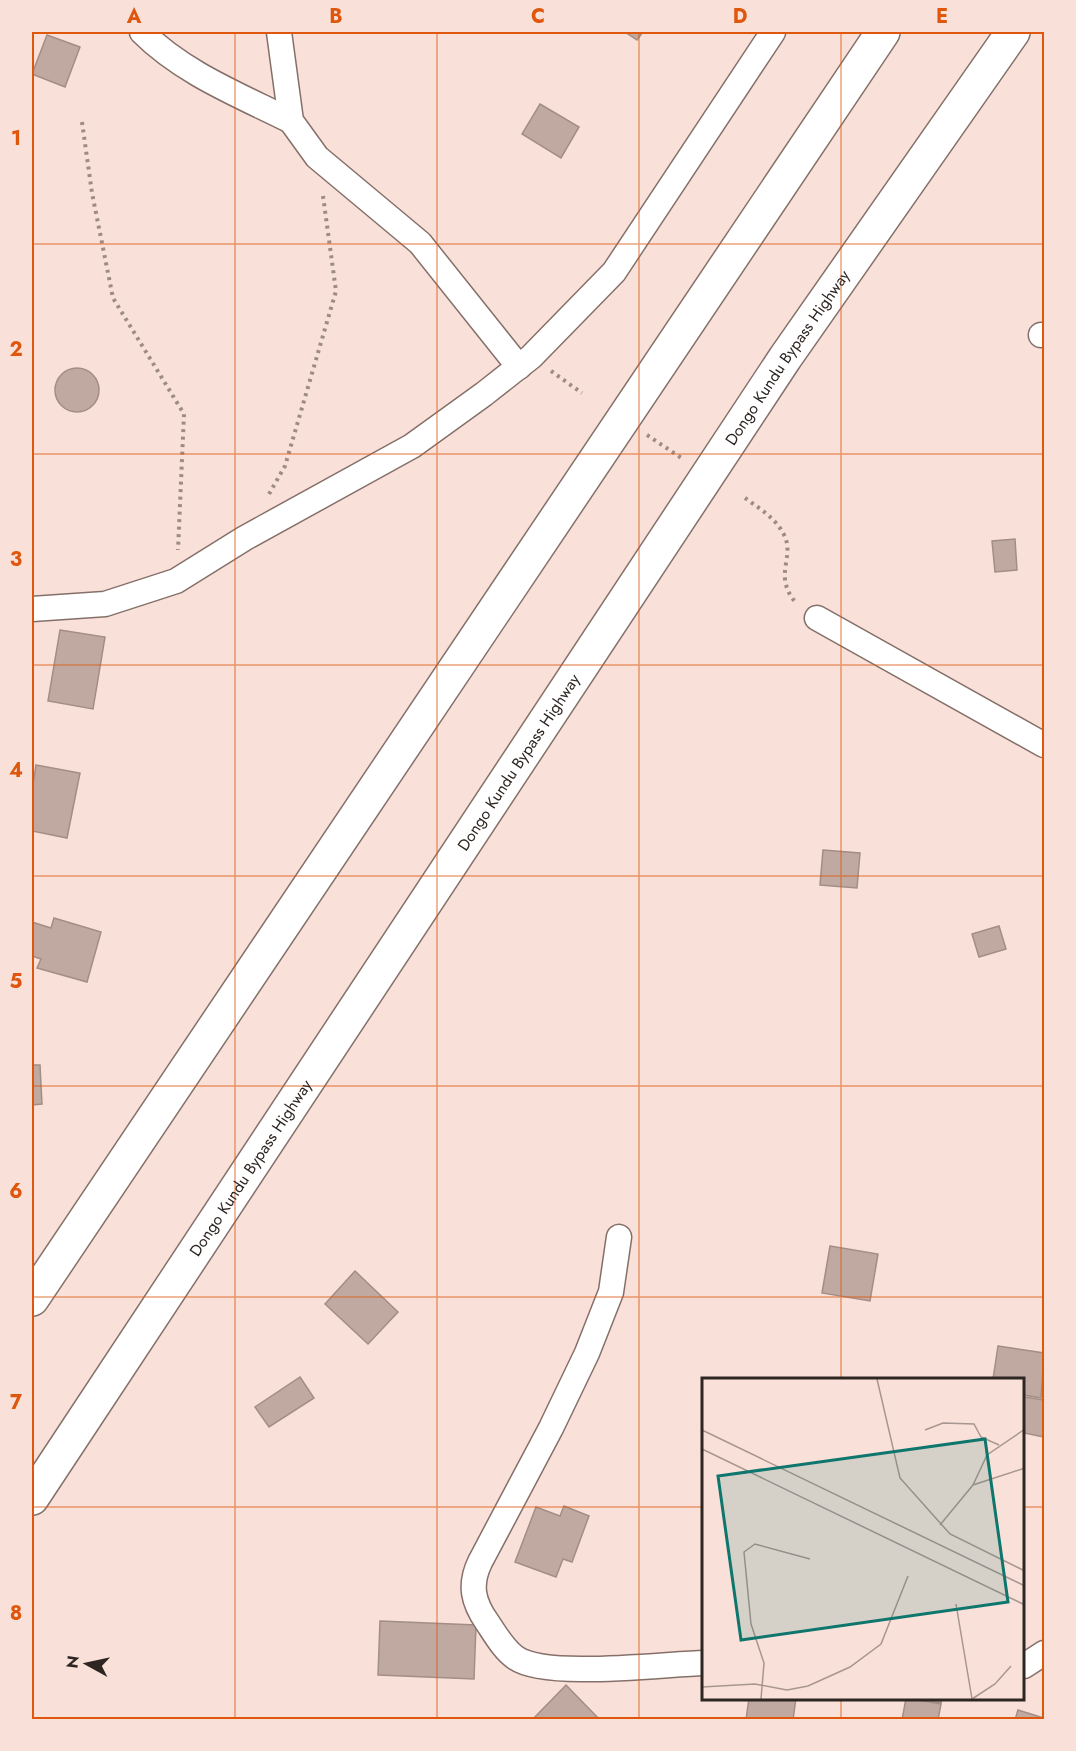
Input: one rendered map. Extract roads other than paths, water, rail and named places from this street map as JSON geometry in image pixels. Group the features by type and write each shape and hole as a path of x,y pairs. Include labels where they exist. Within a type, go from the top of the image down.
{"highway":[{"path":"32,1299 883,32"},
{"name":"Dongo Kundu Bypass Highway","path":"32,1498 786,358 1013,32"}],"street":[{"path":"142,32 159,48 201,76 291,121 317,157 420,243 525,362"},
{"path":"279,32 291,121"},
{"path":"32,609 105,604 176,581 246,538 412,446 525,362 614,272 773,32"},
{"path":"817,618 1044,745"},
{"path":"619,1237 610,1292 587,1353 551,1428 473,1576 473,1591 481,1613 494,1632 515,1658 524,1662 554,1669 702,1662"},
{"path":"1025,1665 1044,1653"}]}
